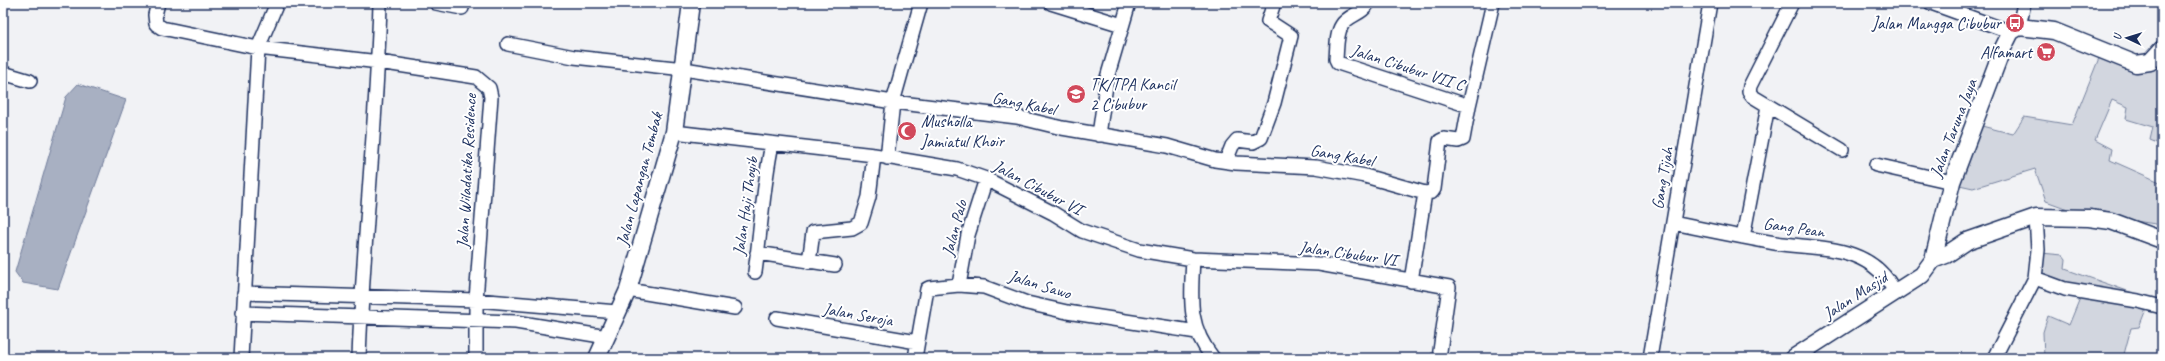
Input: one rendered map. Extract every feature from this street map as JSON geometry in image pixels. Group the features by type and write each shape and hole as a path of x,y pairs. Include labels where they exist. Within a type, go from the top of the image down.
{"street":[{"name":"Jalan Wiladatika Residence","path":"158,3 155,15 156,24 162,28 258,48 378,62 476,77 489,88 491,98 476,300 476,358"},
{"path":"241,358 242,313 258,48 277,3"},
{"path":"358,358 378,62 380,3"},
{"path":"436,3 462,8"},
{"name":"Jalan Lapangan Tembak","path":"597,358 628,290 674,132 684,69 691,3"},
{"path":"887,158 893,102 921,3"},
{"path":"1050,3 1122,25"},
{"path":"1099,135 1107,78 1130,3"},
{"path":"1226,162 1232,146 1238,140 1253,142 1261,138 1274,104 1290,36 1268,21 1274,3"},
{"name":"Jalan Cibubur VII C","path":"1368,3 1362,11 1342,24 1336,59 1338,63 1469,106"},
{"path":"1411,281 1425,193 1432,192 1434,189 1440,141 1444,138 1458,141 1463,139 1469,106 1493,3"},
{"name":"Gang Tijah","path":"1650,358 1710,3"},
{"path":"1792,3 1750,86 1750,92 1752,96 1842,150"},
{"path":"1931,3 2015,30 2054,31 2136,64 2150,62 2162,49"},
{"path":"2015,30 2024,3"},
{"name":"Jalan Taruna Jaya","path":"1933,260 1952,182 2002,50 2015,30"},
{"name":"Gang Kabel","path":"508,44 574,57 684,69 893,102 1016,117 1099,135 1167,146 1226,162 1316,167 1365,176 1425,193"},
{"path":"3,73 30,81"},
{"path":"1743,237 1768,106"},
{"name":"Jalan Cibubur VI","path":"674,132 874,155 956,169 986,179 1053,213 1082,231 1139,250 1193,259 1319,264 1450,287 1438,358"},
{"name":"Jalan Haji Thoyib","path":"754,272 762,224 764,178 772,144"},
{"path":"809,262 814,232 852,228 861,223 869,197 874,155"},
{"path":"1876,165 1952,182"},
{"name":"Jalan Palo","path":"959,285 968,235 986,179"},
{"path":"1994,358 2035,278 2038,250 2036,217"},
{"path":"1933,260 1946,255 1967,241 2036,217 2089,218 2111,221 2162,240"},
{"name":"Gang Pean","path":"1673,223 1743,237 1843,252 1855,256 1876,268 1889,279 1895,293"},
{"path":"757,253 835,265"},
{"path":"1193,259 1191,309 1197,332 1213,358"},
{"name":"Jalan Masjid","path":"1793,358 1922,275 1933,260"},
{"path":"2035,278 2064,289 2138,301 2162,307"},
{"name":"Jalan Sawo","path":"917,342 927,289 959,285 988,288 1027,303 1067,312 1197,332"},
{"path":"628,290 735,308"},
{"path":"244,293 476,300 617,312"},
{"path":"242,313 516,322 607,337"},
{"name":"Jalan Seroja","path":"777,318 917,342"},
{"path":"915,358 917,342"}],"shaded area":[{"path":"2162,51 2162,77 2160,81 2162,83 2162,145 2150,140 2153,127 2126,119 2128,107 2112,100 2095,140 2112,149 2110,160 2162,183 2162,225 2076,212 2046,201 2035,169 1973,188 1955,184 1974,124 2013,134 2024,117 2072,125 2099,58 2126,67 2132,67 2145,62"},
{"path":"2041,253 2063,255 2066,259 2065,269 2150,299 2139,327 2131,328 2123,358 2044,358 2043,332 2048,316 2069,325 2080,298 2039,275"}],"water":[{"path":"78,84 126,100 58,289 23,283 15,272 66,97"}],"place":[{"name":"Jalan Mangga Cibubur","path":"2015,23"},
{"name":"Alfamart","path":"2046,52"},
{"name":"TK/TPA Kancil 2 Cibubur","path":"1076,94"},
{"name":"Musholla Jamiatul Khoir","path":"907,131"}]}
